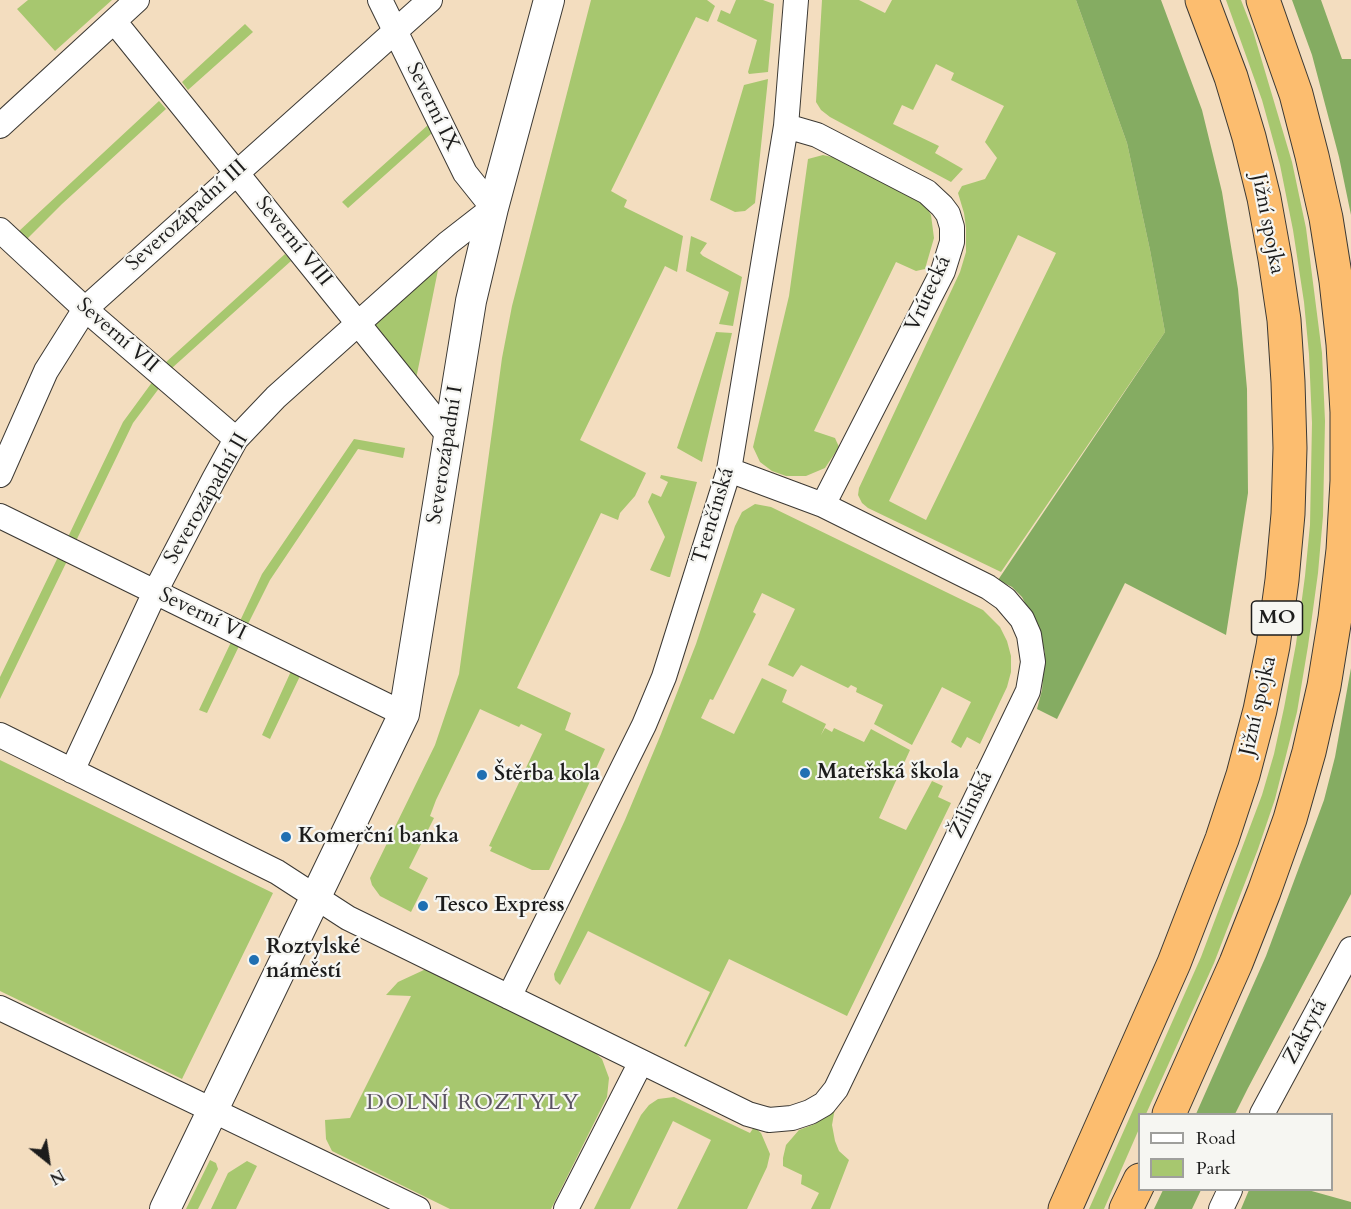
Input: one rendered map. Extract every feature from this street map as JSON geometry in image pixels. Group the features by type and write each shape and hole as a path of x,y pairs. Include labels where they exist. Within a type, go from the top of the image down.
{"highway":[{"name":"Jižní spojka","path":"1065,1209 1174,963 1222,839 1243,775 1260,711 1273,646 1282,580 1288,514 1290,448 1285,341 1275,258 1264,198 1249,137 1231,77 1202,0"},
{"name":"MO","path":"1169,1113 1236,963 1290,819 1309,752 1324,686 1343,550 1347,481 1347,412 1336,281 1326,218 1296,94 1263,0"},
{"path":"1126,1209 1138,1184"}],"street":[{"path":"0,126 136,0"},
{"name":"Severní IX","path":"380,0 465,173 493,208"},
{"name":"Severozápadní III","path":"0,475 46,371 85,309 430,0"},
{"name":"Severozápadní I","path":"316,898 404,714 471,301 493,208 549,0"},
{"name":"Trenčínská","path":"509,997 648,716 664,677 729,470 786,126 796,0"},
{"name":"Severní VIII","path":"114,21 448,435"},
{"name":"Vrútecká","path":"786,126 817,135 927,192 948,214 952,227 952,242 943,271 823,505"},
{"name":"Severozápadní II","path":"72,771 155,592 237,439 276,397 359,322 448,243 493,208"},
{"name":"Severní VII","path":"0,230 85,309 237,439"},
{"name":"Žilinská","path":"641,1062 748,1114 769,1120 792,1118 824,1104 836,1089 1028,691 1033,662 1029,635 1022,619 1005,599 988,586 823,505 729,470"},
{"name":"Severní VI","path":"0,516 404,714"},
{"path":"0,735 277,872 348,918 641,1062 566,1209"},
{"path":"165,1209 316,898"},
{"name":"Zakrytá","path":"1264,1113 1351,949"},
{"path":"0,1008 416,1208"},
{"path":"1221,1209 1230,1191"}],"green space":[{"path":"28,0 112,0 55,51 17,9"},
{"path":"591,0 707,0 715,6 708,22 696,17 611,191 627,200 624,207 683,236 677,272 665,266 580,440 646,473 635,496 620,513 618,520 601,513 517,688 571,713 565,730 605,749 549,870 532,870 490,851 492,847 489,846 542,734 521,724 519,727 480,709 436,800 430,816 434,818 409,868 428,878 411,912 380,896 370,878 435,745 459,674 502,358 512,306"},
{"path":"736,0 763,0 774,4 768,72 749,74 748,72 757,40 717,21 721,10 730,14"},
{"path":"822,0 859,0 885,13 892,0 1076,0 1127,143 1165,332 1001,572 868,508 858,495 859,488 960,272 966,252 966,228 958,193 962,186 985,179 997,158 985,142 1004,106 951,80 954,73 936,64 913,110 902,105 893,124 939,146 935,153 963,169 951,182 830,117 821,110 816,102","holes":["1018,235 1056,253 926,520 889,501"]},
{"path":"1076,0 1161,0 1202,110 1222,192 1238,289 1247,389 1248,493 1226,635 1125,583 1057,719 1037,709 1042,690 1045,653 1039,630 1022,597 1012,587 998,580 1165,332 1127,143"},
{"path":"1226,0 1241,0 1253,31 1292,162 1306,228 1322,353 1325,421 1323,516 1308,646 1297,712 1275,799 1214,963 1146,1113 1138,1113 1138,1131 1104,1209 1089,1209 1201,957 1262,795 1274,754 1296,644 1310,525 1312,423 1309,354 1293,230 1280,165 1262,100"},
{"path":"1292,0 1321,0 1342,59 1351,59 1351,215 1339,157 1312,55"},
{"path":"245,24 253,32 188,90 182,82"},
{"path":"768,79 755,203 745,211 735,212 710,200 744,85"},
{"path":"159,101 166,109 27,239 18,232"},
{"path":"428,125 432,133 348,208 342,202"},
{"path":"823,155 841,159 923,201 931,215 934,238 925,269 916,271 896,262 814,431 835,438 839,447 825,468 806,476 786,476 772,471 760,462 753,447 789,296 808,159"},
{"path":"691,236 707,243 700,253 703,256 742,277 733,326 719,324 729,292 686,271"},
{"path":"285,254 291,261 172,368 165,363"},
{"path":"438,270 416,379 375,327 377,320 432,272"},
{"path":"716,332 732,333 702,462 677,448"},
{"path":"153,381 160,387 133,423 76,541 68,537 123,422"},
{"path":"354,439 405,448 403,458 358,449 270,580 248,624 240,621 262,574"},
{"path":"661,475 697,482 670,577 650,570 665,537 648,502 652,493 661,497 668,482 660,478"},
{"name":"Mateřská škola","path":"755,504 771,507 983,610 1000,627 1007,641 1011,656 1011,672 1007,687 980,744 967,737 961,748 951,742 971,702 942,687 912,745 874,724 883,705 856,692 857,688 851,685 848,688 801,665 793,677 768,665 795,609 762,593 753,612 756,614 713,700 710,699 701,718 734,734 762,678 787,690 782,702 826,724 821,735 825,728 832,732 834,728 864,742 871,729 910,750 879,818 906,830 932,781 943,786 938,797 951,803 847,1016 729,959 686,1047 684,1046 710,992 588,931 560,985 555,980 554,974 625,820 661,734 696,644 735,526 742,512"},
{"path":"58,557 67,561 0,699 0,677"},
{"path":"232,640 240,644 207,713 199,710"},
{"path":"1351,668 1351,894 1236,1113 1196,1113 1266,956 1324,800 1335,757"},
{"path":"292,669 301,674 270,739 262,735"},
{"path":"0,760 273,893 182,1079 0,991"},
{"path":"426,969 593,1051 602,1059 609,1078 607,1097 551,1209 450,1209 332,1151 326,1139 325,1120 350,1118 411,996 386,995 398,982"},
{"path":"674,1097 750,1133 754,1127 761,1133 770,1154 767,1167 747,1209 677,1209 711,1140 673,1121 630,1209 594,1209 641,1115 658,1099"},
{"path":"835,1108 832,1125 835,1141 839,1151 849,1160 830,1209 811,1209 819,1193 801,1184 802,1175 783,1166 786,1145 799,1130 815,1124"},
{"path":"210,1160 216,1163 218,1169 198,1209 186,1209"},
{"path":"247,1161 257,1166 236,1209 211,1209 228,1173"},
{"path":"1163,1191 1201,1191 1192,1209 1154,1209"},
{"path":"1249,1191 1312,1191 1351,1202 1351,1209 1241,1209"}],"place":[{"name":"Mateřská škola","path":"805,773"},
{"name":"Štěrba kola","path":"482,775"},
{"name":"Komerční banka","path":"286,837"},
{"name":"Tesco Express","path":"423,906"},
{"name":"Roztylské náměstí","path":"254,960"}],"district":[{"name":"DOLNÍ ROZTYLY","path":"473,1104"}]}
